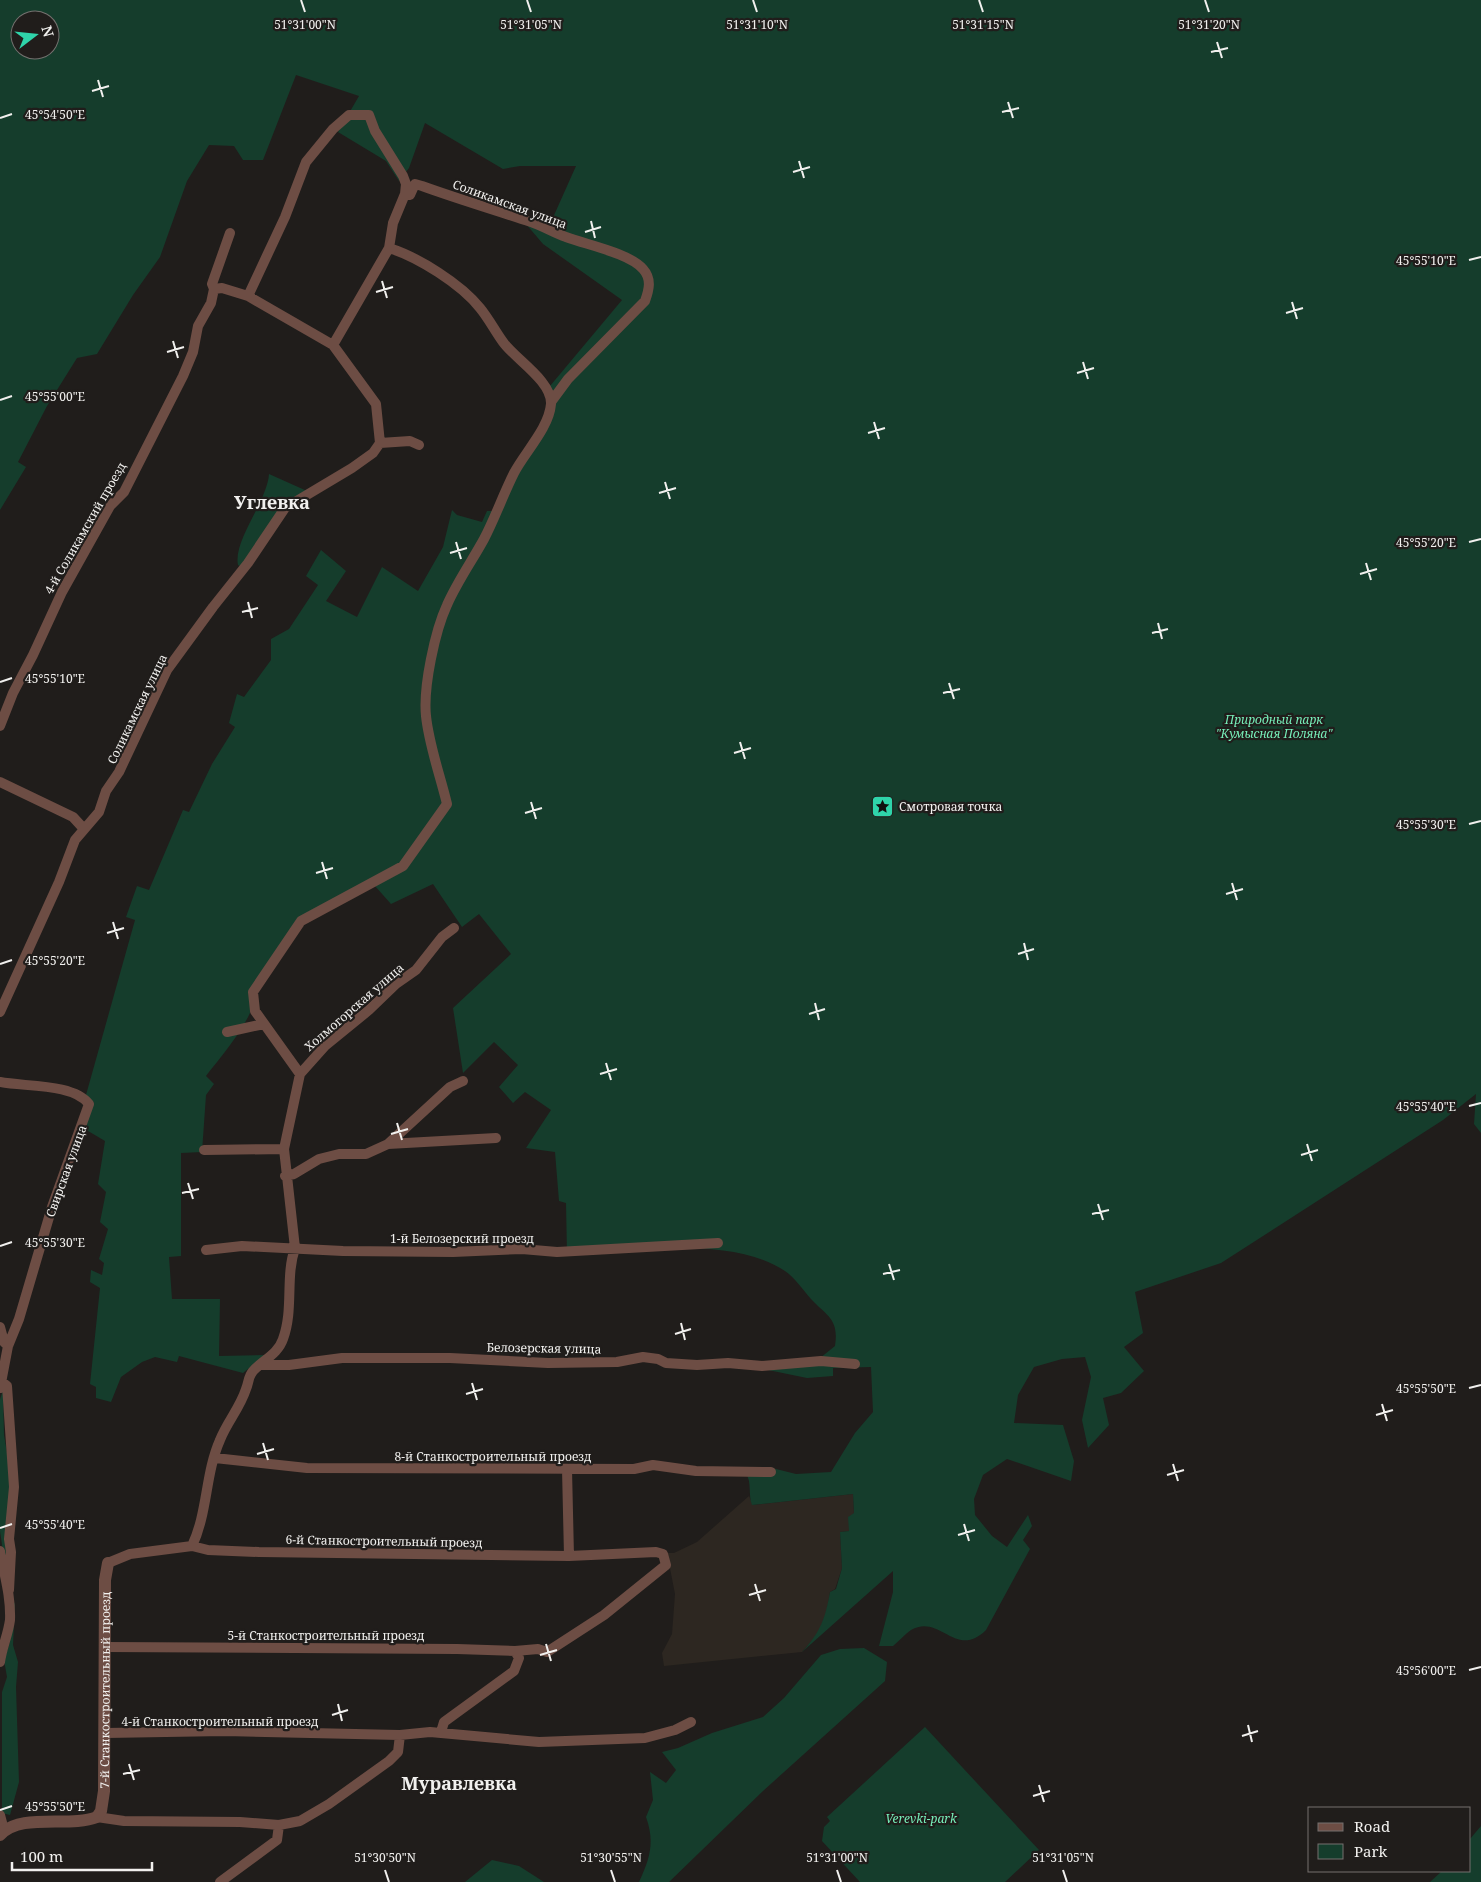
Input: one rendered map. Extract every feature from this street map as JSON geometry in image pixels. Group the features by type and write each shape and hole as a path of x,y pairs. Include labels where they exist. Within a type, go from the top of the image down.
{"street":[{"path":"248,296 285,217 306,162 332,129 349,115 359,113 370,115 375,131 403,176 406,184 405,194 393,224 389,248 333,345"},
{"name":"Соликамская улица","path":"264,1024 255,1011 253,992 301,921 403,866 448,804 430,739 426,714 429,667 446,606 484,539 521,460 547,420 551,402 568,379 646,301 649,284 644,270 623,257 564,237 532,222 415,184 410,194 405,194"},
{"name":"4-й Соликамский проезд","path":"0,726 13,693 62,592 110,506 124,492 183,376 193,352 198,326 211,303 214,289 212,284 230,232"},
{"path":"389,248 412,257 464,291 479,306 500,334 502,342 545,387 551,402"},
{"path":"214,289 222,288 248,296 333,345 376,404 380,443 410,440 419,445"},
{"name":"Соликамская улица","path":"0,1012 60,882 75,840 99,812 106,791 119,772 167,670 248,563 285,508 352,468 373,453 380,443"},
{"path":"0,782 73,817 84,829"},
{"name":"Холмогорская улица","path":"192,1546 204,1514 220,1438 238,1410 247,1388 248,1378 280,1348 290,1313 292,1258 295,1248 285,1176 284,1149 300,1074 325,1046 369,1010 396,984 416,970 442,937 454,928"},
{"path":"227,1032 264,1024 278,1040 300,1074"},
{"path":"285,1176 294,1174 319,1159 339,1154 366,1154 388,1144 450,1087 463,1081"},
{"name":"Свирская улица","path":"0,1082 38,1085 69,1092 86,1100 89,1104 52,1207 8,1346 1,1385 7,1386 14,1487 8,1540 11,1552 10,1618 0,1662"},
{"path":"388,1144 496,1138"},
{"path":"204,1150 284,1149"},
{"name":"1-й Белозерский проезд","path":"206,1250 242,1246 453,1252 522,1249 557,1252 718,1242"},
{"path":"0,1327 4,1342 8,1346"},
{"name":"Белозерская улица","path":"260,1365 289,1365 342,1358 450,1358 548,1363 617,1362 643,1358 666,1363 697,1365 728,1363 762,1366 822,1361 855,1364"},
{"name":"8-й Станкостроительный проезд","path":"215,1458 307,1468 634,1469 652,1466 696,1471 771,1472"},
{"path":"567,1469 569,1556"},
{"name":"6-й Станкостроительный проезд","path":"108,1563 130,1554 192,1546 208,1550 259,1552 569,1556 656,1552 663,1554 666,1565 661,1571 643,1582 604,1614 547,1652"},
{"name":"Свирская улица","path":"0,1551 5,1583 9,1590"},
{"name":"7-й Станкостроительный проезд","path":"97,1817 101,1811 104,1791 106,1734 105,1580 108,1563"},
{"name":"5-й Станкостроительный проезд","path":"105,1647 515,1651 538,1649 547,1652"},
{"path":"441,1732 444,1722 514,1671 519,1658 515,1651"},
{"name":"4-й Станкостроительный проезд","path":"106,1734 225,1731 400,1735 441,1732 539,1742 645,1738 675,1730 691,1722"},
{"path":"0,1815 2,1832 18,1824 82,1821 97,1817 124,1821 240,1822 279,1825 300,1821 315,1813 389,1761 398,1752 400,1735"},
{"path":"220,1882 277,1840 279,1825"}],"shaded area":[{"path":"853,1494 854,1513 849,1531 840,1532 842,1568 835,1589 830,1592 826,1616 818,1634 802,1652 664,1666 662,1653 672,1634 675,1594 667,1553 674,1553 697,1542 749,1496 753,1505"}],"green space":[{"name":"Природный парк \"Кумысная Поляна\"","path":"0,0 1481,0 1481,1133 1474,1124 1476,1094 1443,1120 1221,1263 1135,1292 1143,1333 1124,1347 1144,1371 1121,1393 1103,1398 1109,1425 1088,1448 1082,1420 1091,1377 1085,1357 1062,1359 1034,1367 1018,1395 1014,1423 1063,1425 1074,1461 1071,1481 1007,1459 983,1475 974,1499 975,1515 992,1536 1007,1547 1028,1515 1032,1526 1023,1540 1030,1549 986,1630 975,1638 966,1640 957,1639 931,1627 921,1626 906,1633 893,1646 879,1646 893,1592 893,1571 802,1652 818,1631 824,1617 830,1592 836,1589 842,1568 840,1532 849,1531 848,1517 854,1513 853,1494 752,1505 749,1481 746,1474 772,1468 796,1474 831,1472 855,1433 873,1412 871,1367 833,1368 833,1376 807,1378 768,1370 820,1358 835,1346 836,1337 834,1324 831,1319 796,1281 785,1271 763,1260 737,1253 709,1249 679,1248 567,1254 566,1203 559,1201 555,1152 526,1148 551,1110 525,1092 513,1103 499,1087 518,1065 494,1042 463,1073 453,1008 511,954 479,914 462,927 433,884 391,904 375,886 304,924 255,993 254,1002 244,1024 206,1076 214,1084 206,1095 202,1152 181,1153 181,1256 169,1257 172,1299 220,1299 219,1356 265,1355 243,1373 179,1356 177,1362 155,1357 142,1362 121,1377 111,1402 96,1398 96,1387 90,1384 100,1288 90,1282 91,1270 102,1275 104,1263 99,1259 108,1229 100,1222 106,1192 98,1184 105,1141 83,1128 94,1103 86,1095 135,920 126,917 137,886 149,890 183,810 189,812 212,764 235,727 229,723 237,694 244,697 271,660 271,639 289,629 318,585 306,576 321,550 346,571 326,601 357,617 382,567 418,591 443,547 452,510 457,515 482,522 487,511 495,511 544,418 550,386 622,300 543,244 526,224 534,213 551,222 576,166 520,166 503,169 425,123 409,168 399,181 386,161 338,132 359,96 296,75 263,160 243,160 234,146 209,145 187,181 160,257 133,295 97,354 77,358 47,406 18,462 26,467 0,510"},
{"path":"269,474 307,491 283,506 242,567 238,565 240,544 263,497"},
{"path":"3,1390 4,1435 10,1470 7,1580 0,1531 0,1399"},
{"path":"11,1597 15,1604 13,1645 18,1662 16,1687 19,1782 10,1815 2,1813 2,1692 7,1677 4,1660 10,1642"},
{"path":"864,1648 887,1662 885,1681 763,1791 669,1882 639,1882 646,1865 651,1842 646,1817 653,1800 650,1772 666,1783 676,1770 662,1752 678,1748 712,1733 763,1717 784,1698 821,1655 840,1649"},
{"name":"Verevki-park","path":"925,1727 1039,1850 1005,1882 860,1882 822,1841 824,1827 830,1821 827,1817"},
{"path":"1481,1826 1481,1882 1430,1882 1441,1872 1471,1872 1471,1838"},
{"path":"492,1860 519,1866 544,1882 465,1882"}],"place":[{"name":"Смотровая точка","path":"883,806"}],"district":[{"name":"Углевка","path":"272,502"},
{"name":"Муравлевка","path":"459,1783"}]}
